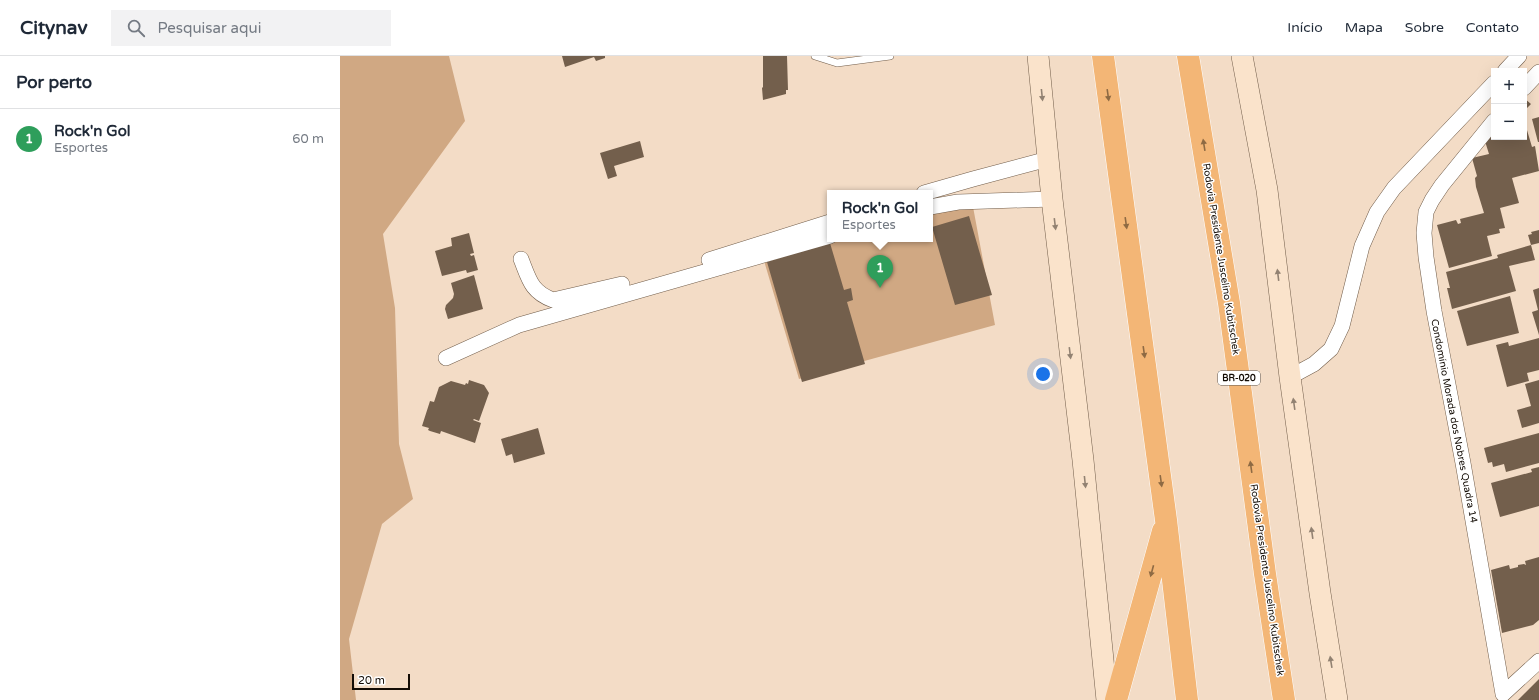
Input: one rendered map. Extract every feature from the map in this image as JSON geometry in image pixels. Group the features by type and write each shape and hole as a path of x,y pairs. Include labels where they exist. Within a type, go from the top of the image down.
{"highway":[{"path":"1103,56 1166,520 1187,700"},
{"name":"Rodovia Presidente Juscelino Kubitschek","path":"1188,56 1229,302 1265,574 1284,700"},
{"path":"1116,700 1166,520"}],"main road":[{"path":"1038,56 1052,199 1083,460 1108,700"},
{"path":"1242,56 1268,190 1290,377 1320,592 1337,700"}],"street":[{"path":"1508,68 1519,56"},
{"path":"1527,85 1539,72"},
{"path":"1290,377 1314,364 1331,349 1342,326 1362,246 1377,212 1394,188 1491,86"},
{"name":"Condomínio Morada dos Nobres Quadra 14","path":"1491,125 1442,185 1428,207 1425,220 1426,257 1434,311 1463,463 1503,694 1539,661"},
{"path":"933,190 1048,160"},
{"path":"933,206 958,202 1052,199"},
{"path":"521,259 533,287 541,296 553,300 602,290 698,264 827,223"},
{"path":"446,358 519,325 827,237"}],"lane":[{"path":"815,56 836,63 890,56"}],"shaded area":[{"path":"340,56 449,56 465,121 383,234 395,308 399,444 413,499 382,524 349,639 356,700 340,700"},
{"path":"971,196 995,325 799,379 762,254 827,240 827,242 933,242 933,203"}],"building":[{"path":"562,56 605,56 605,58 596,61 594,57 565,67"},
{"path":"763,56 787,56 788,90 786,90 786,94 763,100"},
{"path":"1527,101 1531,104 1527,108"},
{"path":"1539,117 1539,142 1538,142 1532,119"},
{"path":"1491,130 1491,140 1527,140 1527,130 1532,147 1535,146 1539,171 1512,178 1519,203 1500,208 1505,228 1499,229 1500,233 1487,236 1492,256 1449,268 1437,225 1456,220 1458,224 1461,223 1460,219 1484,213 1476,187 1475,178 1477,176 1472,158 1489,154 1484,138"},
{"path":"640,141 644,157 614,166 617,176 608,179 600,153"},
{"path":"969,216 992,295 955,305 933,227"},
{"path":"1539,230 1539,243 1531,245 1528,235 1532,234 1531,232"},
{"path":"469,233 474,253 470,254 471,256 474,255 478,270 467,273 466,270 442,276 435,251 452,246 451,238"},
{"path":"830,243 844,290 851,288 853,300 847,302 865,364 802,382 767,262"},
{"path":"1531,245 1535,260 1509,266 1516,291 1452,309 1447,288 1450,288 1446,272 1498,258 1497,255"},
{"path":"474,275 483,309 448,319 445,309 446,305 453,298 454,294 451,283"},
{"path":"1539,288 1539,335 1532,312 1538,310 1533,290"},
{"path":"1510,296 1519,333 1467,346 1457,311"},
{"path":"1539,338 1539,370 1527,373 1529,381 1507,387 1496,345 1508,342 1509,346"},
{"path":"469,380 484,385 489,393 479,421 473,420 481,423 475,443 441,431 440,434 430,431 428,430 429,428 422,426 430,401 434,402 439,387 451,381 465,385 466,383 468,384"},
{"path":"1539,380 1539,423 1522,428 1517,410 1531,406 1525,384"},
{"path":"538,428 545,454 514,463 512,454 506,456 501,439"},
{"path":"1539,433 1539,463 1506,472 1504,464 1493,467 1492,462 1488,463 1484,448"},
{"path":"1539,467 1539,506 1500,517 1491,483 1532,472 1531,469"},
{"path":"1539,557 1539,620 1533,625 1502,633 1491,570 1509,565 1510,569 1518,567 1518,565 1526,565 1525,561"},
{"path":"1539,679 1539,700 1518,700"}],"place":[{"name":"Rock'n Gol","path":"880,288"}]}
